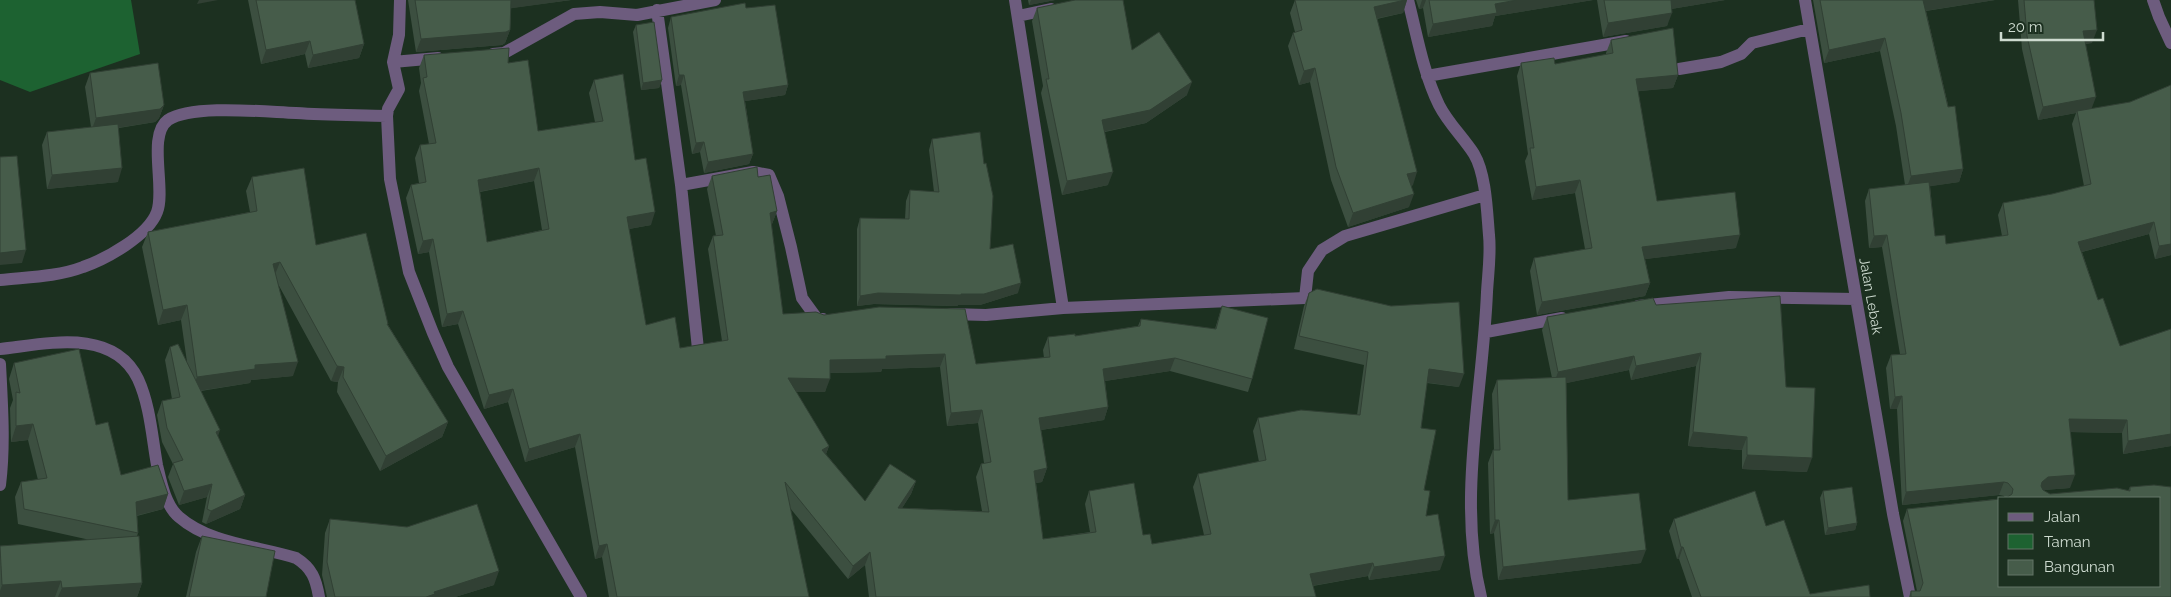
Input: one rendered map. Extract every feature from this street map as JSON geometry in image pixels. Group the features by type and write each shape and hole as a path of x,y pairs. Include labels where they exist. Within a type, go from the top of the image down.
{"street":[{"path":"400,0 398,35 393,62 399,89 388,109 387,116 390,179 409,272 448,367 581,597"},
{"path":"480,54 504,53 574,14 599,6 637,15 715,0"},
{"path":"1015,0 1063,308"},
{"path":"1408,0 1427,76 1448,121 1475,155 1481,170 1485,195 1489,238 1486,332 1472,480 1471,519 1474,569 1481,597"},
{"name":"Jalan Lebak","path":"1805,0 1856,299 1898,514 1910,597"},
{"path":"2153,0 2171,43"},
{"path":"1018,16 1066,6"},
{"path":"656,10 681,184 698,349"},
{"path":"1679,69 1721,62 1740,54 1752,43 1809,29"},
{"path":"1427,76 1637,39"},
{"path":"393,62 451,57"},
{"path":"0,280 54,274 82,268 135,239 145,230 157,211 160,178 157,156 161,130 166,121 176,115 207,111 253,111 387,116"},
{"path":"681,184 753,172 769,175 782,213 802,298 818,320 836,317"},
{"path":"939,314 986,315 1063,308 1305,298 1308,271 1322,250 1345,236 1485,195"},
{"path":"1629,307 1658,302 1729,297 1856,299"},
{"path":"1486,332 1571,317"},
{"path":"0,348 68,342 89,343 106,348 118,356 129,366 138,379 145,399 159,472 170,506 178,516 204,532 296,558 307,564 313,573 319,597"},
{"path":"0,364 3,426 3,466 0,485"}],"green space":[{"path":"0,0 131,0 140,54 30,92 0,80"}],"building":[{"path":"256,0 355,0 364,44 313,55 310,41 266,50"},
{"path":"415,0 511,0 510,30 506,32 421,39"},
{"path":"1075,0 1123,0 1132,50 1159,32 1192,82 1150,110 1102,120 1113,172 1067,181 1046,79 1049,79 1037,8"},
{"path":"1295,0 1405,0 1374,7 1417,172 1407,174 1414,194 1353,213 1336,167 1315,68 1304,71 1293,33 1302,30"},
{"path":"1429,0 1517,0 1495,4 1497,13 1433,24"},
{"path":"1604,0 1671,0 1672,13 1608,23"},
{"path":"1820,0 1923,0 1948,107 1955,106 1963,169 1911,176 1901,113 1885,38 1829,50"},
{"path":"2024,0 2094,0 2097,30 2083,31 2096,97 2043,107 2027,36"},
{"path":"745,3 746,8 775,5 788,85 743,92 753,154 708,162 704,142 696,143 684,75 679,75 671,17"},
{"path":"654,22 662,80 643,83 636,25"},
{"path":"1673,28 1678,75 1636,79 1657,201 1735,192 1740,235 1642,247 1650,283 1542,302 1534,258 1592,248 1580,180 1536,187 1530,148 1534,148 1521,63 1554,58 1555,64 1613,53 1611,40"},
{"path":"509,48 508,63 528,60 538,131 603,121 594,80 623,74 635,160 646,158 655,212 627,217 646,325 675,317 680,348 728,340 713,236 723,235 712,176 757,167 758,177 770,175 777,211 770,213 783,314 816,312 824,315 879,307 965,309 976,364 1050,357 1048,337 1075,334 1075,336 1140,326 1141,319 1216,329 1222,306 1268,318 1252,379 1175,358 1103,369 1108,407 1039,418 1047,468 1034,471 1043,539 1096,532 1089,491 1134,483 1143,535 1150,534 1152,544 1211,534 1198,474 1266,460 1258,418 1301,410 1360,415 1368,352 1299,336 1309,293 1317,289 1391,306 1459,302 1464,374 1429,369 1421,428 1436,430 1424,490 1430,491 1426,516 1438,514 1445,556 1374,567 1373,563 1310,574 1316,597 876,597 870,552 853,566 785,482 809,597 617,597 607,544 599,546 580,434 529,449 513,389 489,395 463,311 447,314 433,239 423,241 411,185 426,182 420,145 436,143 423,78 427,77 424,55","holes":["539,168 549,229 487,242 478,180","945,354 951,413 982,410 991,462 981,464 989,512 898,508 916,481 890,464 865,501 822,450 829,446 788,378 830,379 830,360 886,359 886,356"]},
{"path":"158,63 164,105 160,109 96,118 90,73"},
{"path":"2171,85 2171,244 2159,246 2154,222 2078,242 2098,300 2103,298 2120,346 2171,329 2171,434 2128,441 2127,420 2069,419 2075,475 2048,477 2042,482 2041,486 2043,490 2050,494 2117,488 2130,491 2130,487 2154,485 2171,487 2171,597 1911,597 1911,591 1920,591 1923,583 1907,509 1998,499 1998,587 2161,587 2161,497 2008,497 2012,494 2013,489 2008,483 2004,482 1906,492 1902,396 1895,397 1891,355 1906,354 1887,235 1874,236 1869,189 1929,182 1935,236 1945,235 1946,244 2008,235 2003,203 2052,194 2091,184 2077,111 2130,102"},
{"path":"118,124 122,168 52,175 47,132"},
{"path":"980,132 984,164 986,163 993,196 990,249 1013,244 1021,283 984,294 878,293 860,296 860,218 909,219 910,190 939,192 932,139"},
{"path":"17,156 26,250 0,253 0,157"},
{"path":"304,168 316,245 366,233 387,324 448,422 386,456 343,377 344,367 337,366 280,262 273,264 298,362 255,365 255,369 197,377 187,305 163,310 148,232 257,211 252,177"},
{"path":"1780,296 1786,387 1815,388 1812,458 1747,455 1747,437 1693,432 1701,353 1636,366 1634,356 1558,372 1547,317 1653,298 1656,305"},
{"path":"178,344 220,430 216,432 245,495 211,511 207,509 212,484 184,491 173,463 183,460 167,428 162,401 180,397 170,347"},
{"path":"79,349 96,425 108,422 121,475 158,465 168,494 136,502 138,533 24,509 21,482 47,478 33,424 16,426 16,392 20,393 14,363"},
{"path":"1566,377 1568,500 1639,493 1646,550 1503,567 1499,520 1495,520 1493,450 1500,450 1497,380"},
{"path":"1852,487 1857,523 1828,528 1823,491"},
{"path":"1755,491 1766,526 1784,520 1810,594 1869,585 1870,597 1701,597 1683,547 1681,547 1674,519"},
{"path":"477,504 499,571 434,592 435,594 426,597 335,597 327,562 330,519 407,527"},
{"path":"139,536 142,583 62,588 61,581 2,585 0,546"},
{"path":"202,536 275,551 266,597 189,597"}]}
